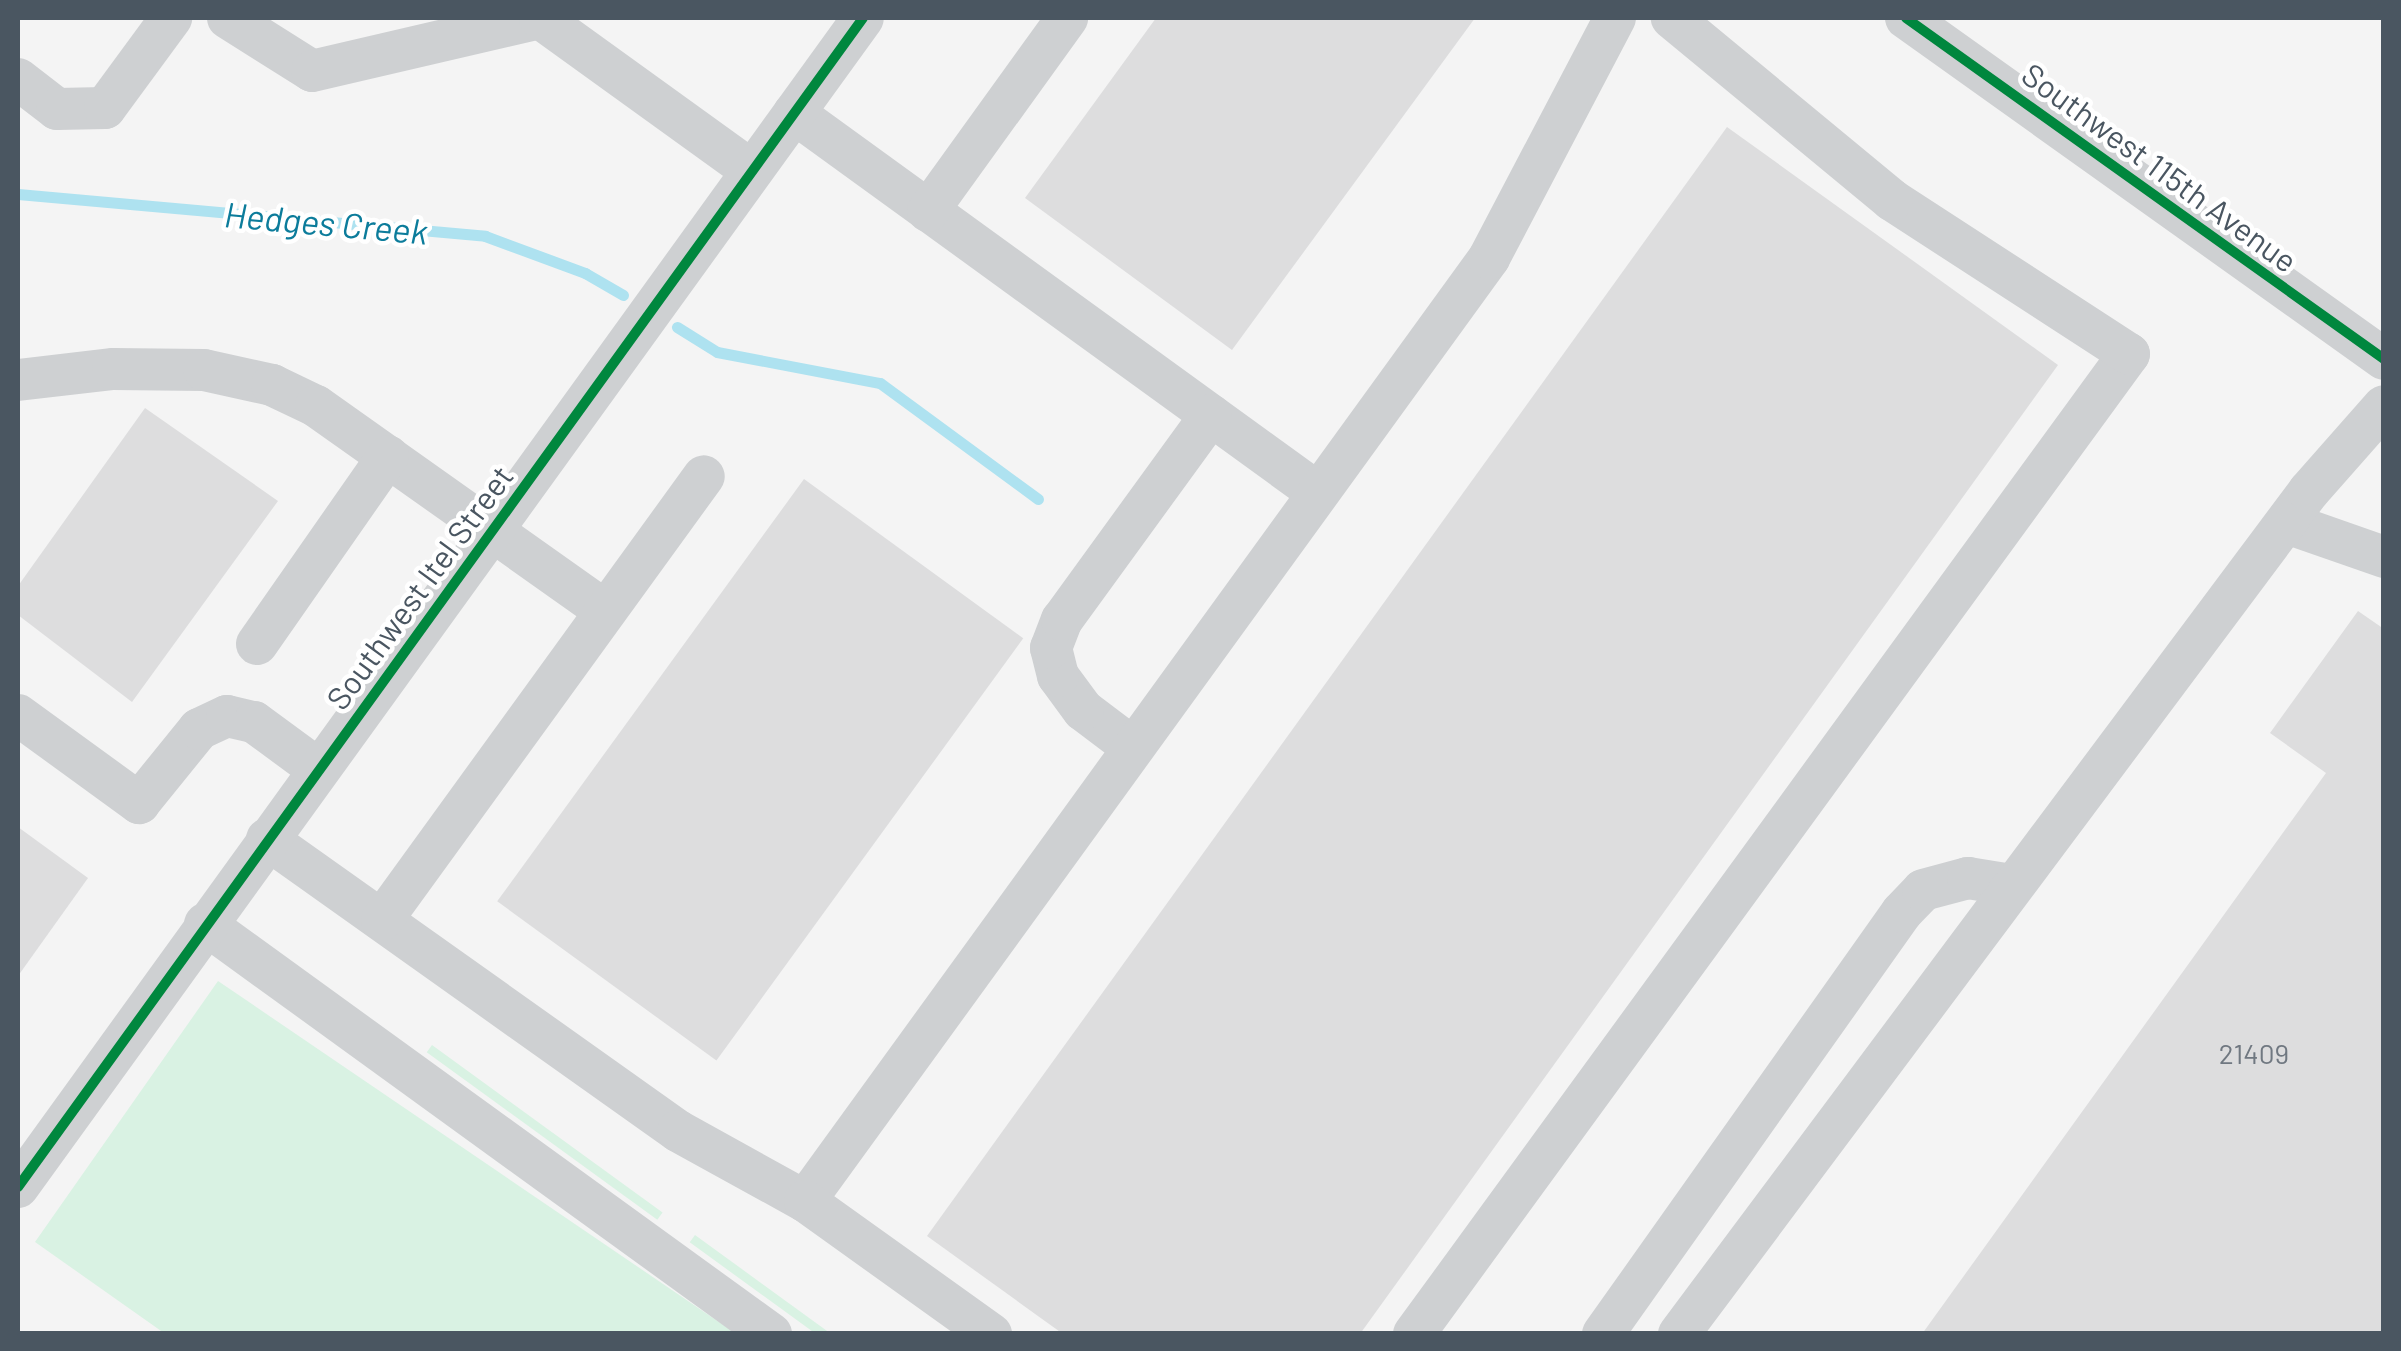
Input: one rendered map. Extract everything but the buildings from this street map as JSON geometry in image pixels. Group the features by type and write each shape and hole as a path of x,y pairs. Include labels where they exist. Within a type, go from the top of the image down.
{"street":[{"path":"18,79 58,109 105,108 171,18"},
{"path":"228,18 312,72 540,18 752,171"},
{"name":"Southwest Itel Street","path":"18,1187 863,18"},
{"path":"928,210 1067,18"},
{"path":"805,1201 1489,258 1614,18"},
{"path":"1414,1334 2129,354 1892,200 1672,18"},
{"name":"Southwest 115th Avenue","path":"1906,18 1955,31 2384,359"},
{"path":"794,113 1318,493"},
{"path":"18,380 113,368 221,374 272,385 316,406 493,528 605,612"},
{"path":"1679,1334 2011,885 2287,523 2384,406"},
{"path":"1132,748 1083,710 1058,676 1051,648 1062,620 1211,415"},
{"path":"257,644 388,456"},
{"path":"382,920 704,476"},
{"path":"2287,523 2384,557"},
{"path":"18,715 139,804 199,729 228,716 254,722 318,768"},
{"path":"267,839 678,1130 805,1201 990,1334"},
{"path":"1603,1334 1902,912 1922,890 1968,878 2011,885"},
{"path":"205,924 771,1334"}],"green space":[{"path":"218,981 735,1333 164,1333 35,1242"},
{"path":"432,1045 663,1213 657,1220 427,1052"},
{"path":"695,1235 831,1334 816,1334 690,1242"}],"waterway":[{"name":"Hedges Creek","path":"18,194 485,236 585,273 623,295"},
{"name":"Hedges Creek","path":"677,327 717,352 880,383 1038,499"}],"cycle path":[{"path":"18,1187 863,18"},
{"path":"1906,18 2384,359"}]}
